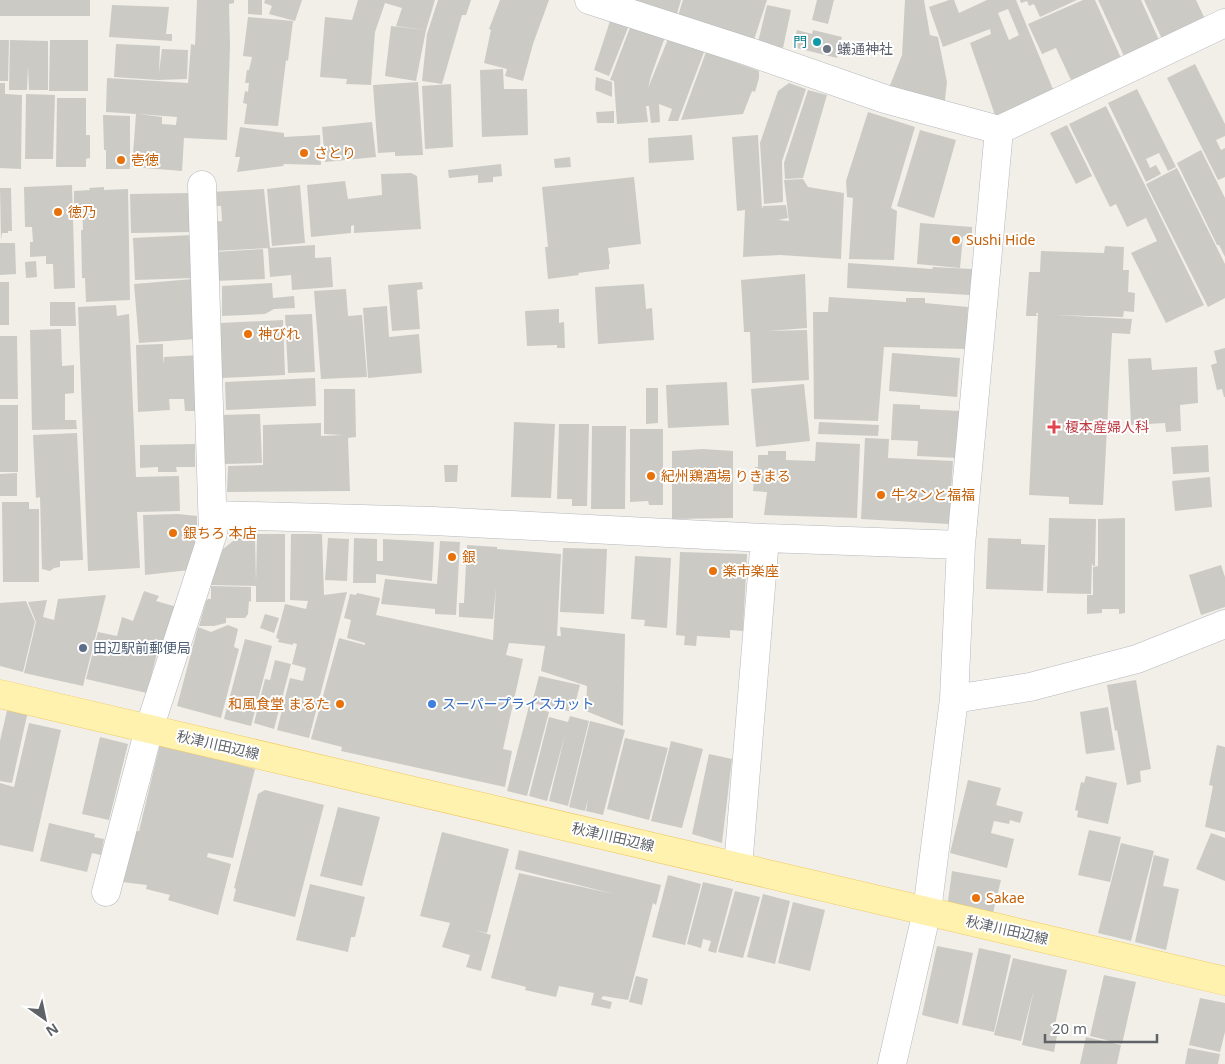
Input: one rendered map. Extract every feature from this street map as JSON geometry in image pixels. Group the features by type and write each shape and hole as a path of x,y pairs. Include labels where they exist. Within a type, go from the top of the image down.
{"main road":[{"name":"秋津川田辺線","path":"0,694 1225,981"}],"street":[{"path":"589,0 750,52 885,99 999,130 1225,23"},
{"path":"892,1064 927,911 954,699 961,545 999,130"},
{"path":"106,892 149,729 213,533 202,185"},
{"path":"212,515 433,522 765,538 961,545"},
{"path":"738,867 765,538"},
{"path":"954,699 1030,687 1137,659 1225,624"}],"building":[{"path":"0,0 90,0 90,16 0,16"},
{"path":"197,0 234,0 234,3 229,4 230,46 227,140 184,138 182,171 132,167 136,114 106,112 107,78 188,83 191,44 195,45","holes":["138,114 177,117 176,125 162,124 162,117"]},
{"path":"248,0 262,0 262,15 248,14"},
{"path":"265,0 302,0 295,21 269,14 272,6 264,3"},
{"path":"358,0 435,0 426,30 396,26 402,8 385,3 375,32 371,85 346,84 347,79 320,77 325,17 352,20"},
{"path":"438,0 471,0 466,15 462,15 442,84 422,81 427,34"},
{"path":"500,0 549,0 533,44 523,81 505,76 507,69 484,63 491,30 489,29"},
{"path":"621,0 681,0 676,17"},
{"path":"683,0 767,0 752,46 676,22"},
{"path":"817,0 834,0 828,24 812,20"},
{"path":"905,0 924,0 930,35 938,37 947,82 944,108 887,93 902,55"},
{"path":"954,0 959,13 987,0 1016,0 1055,94 996,118 970,43 991,34 990,29 943,47 929,7","holes":["1008,9 1019,35 1009,40 998,13"]},
{"path":"1020,0 1077,0 1040,17 1034,4 1029,6 1027,1 1021,3"},
{"path":"1083,0 1095,0 1121,58 1071,80 1056,48 1042,54 1028,24"},
{"path":"1098,0 1141,0 1159,40 1124,56"},
{"path":"1144,0 1196,0 1205,19 1162,39"},
{"path":"112,5 169,7 166,34 172,34 172,41 109,37"},
{"path":"767,5 791,10 783,48 758,42"},
{"path":"248,17 293,21 278,126 244,124 247,104 243,103 245,91 248,92 249,83 245,83 252,57 243,56"},
{"path":"611,18 629,25 609,76 594,70"},
{"path":"631,25 665,37 648,88 668,39 704,52 678,121 668,121 672,109 659,104 660,122 651,123 649,106 646,106 648,122 617,124 614,81 610,80"},
{"path":"391,26 426,30 416,81 385,76"},
{"name":"門","path":"797,30 812,34 813,30 842,37 837,58 793,47"},
{"path":"0,40 9,40 8,81 0,81"},
{"path":"10,40 48,41 48,90 29,90 28,66 27,90 9,90"},
{"path":"50,40 88,40 88,91 49,91"},
{"path":"116,44 160,46 159,73 162,49 188,50 187,79 158,80 114,77"},
{"path":"706,52 759,71 755,92 752,91 743,114 681,120"},
{"path":"1195,64 1225,124 1225,136 1216,140 1221,150 1225,148 1225,177 1218,180 1167,78"},
{"path":"503,69 504,89 527,89 528,135 482,137 480,70"},
{"path":"596,77 612,82 612,97 595,90"},
{"path":"418,82 423,155 395,156 395,152 378,153 373,85"},
{"path":"0,83 5,83 5,94 22,95 21,169 0,168"},
{"path":"789,83 806,89 782,161 783,202 764,204 760,143 778,91"},
{"path":"451,84 453,147 425,149 422,86"},
{"path":"1137,89 1176,167 1168,171 1159,153 1146,159 1150,168 1156,165 1161,174 1146,182 1108,103"},
{"path":"808,90 827,95 803,178 785,179 784,163"},
{"path":"26,94 55,95 53,159 25,159"},
{"path":"57,98 86,98 86,135 90,135 90,158 86,159 86,167 56,167"},
{"path":"1106,106 1204,305 1166,323 1131,253 1157,241 1146,218 1127,227 1116,204 1110,207 1069,124"},
{"path":"614,111 614,123 597,123 596,112"},
{"path":"868,112 915,127 891,208 897,211 894,260 849,259 853,198 847,197 846,181"},
{"path":"103,115 130,116 130,169 106,169"},
{"path":"372,122 376,157 325,162 322,127"},
{"path":"1067,125 1092,176 1076,184 1050,133"},
{"path":"240,127 284,133 284,137 320,135 321,165 284,164 283,166 237,172 240,157 235,157"},
{"path":"920,130 956,140 934,218 897,206"},
{"path":"692,135 694,160 649,163 648,138"},
{"path":"758,135 762,209 763,206 786,205 788,218 778,220 789,221 784,180 803,179 808,187 844,193 841,259 780,255 743,257 745,210 737,211 732,137"},
{"path":"1201,150 1225,198 1225,257 1219,245 1217,245 1177,163"},
{"path":"570,157 571,167 555,168 554,159"},
{"path":"501,164 502,176 493,177 493,182 478,183 478,175 449,178 448,170"},
{"path":"1177,168 1225,264 1225,298 1208,307 1146,184"},
{"path":"411,173 417,176 421,229 354,233 354,225 351,226 351,233 311,237 307,185 345,181 348,199 382,195 381,174"},
{"path":"634,177 641,244 608,248 609,269 548,279 545,247 548,247 542,187"},
{"path":"72,185 75,288 54,289 53,264 46,264 46,256 30,257 30,242 33,242 32,227 25,227 24,187"},
{"path":"300,185 305,243 272,246 267,189"},
{"path":"104,187 104,190 128,189 130,300 86,302 85,278 82,278 82,209 74,210 74,191"},
{"path":"0,188 11,188 12,231 2,233 1,240"},
{"path":"264,189 270,248 213,251 211,222 222,221 221,206 212,206 211,192"},
{"path":"190,193 195,232 131,233 130,194"},
{"path":"920,223 972,227 972,236 963,236 960,268 917,264"},
{"path":"192,235 194,278 135,280 133,238"},
{"path":"0,243 15,243 16,274 0,275"},
{"path":"315,245 315,258 331,257 333,287 292,290 291,275 270,277 268,248"},
{"path":"1105,246 1124,247 1123,270 1129,270 1128,292 1135,293 1134,312 1124,311 1123,317 1055,315 1132,319 1130,334 1112,333 1103,505 1069,504 1069,497 1029,495 1038,313 1036,313 1037,316 1026,316 1029,272 1040,272 1041,251 1104,253"},
{"path":"263,249 265,279 215,281 214,252"},
{"path":"36,261 37,277 26,278 25,262"},
{"path":"848,263 932,269 933,267 972,269 970,295 847,288"},
{"path":"805,274 807,328 768,331 807,330 809,380 752,383 750,332 744,332 741,280"},
{"path":"193,279 196,339 139,343 134,284"},
{"path":"0,282 9,282 9,325 0,325"},
{"path":"422,282 423,289 417,290 420,329 392,331 388,285"},
{"path":"272,283 273,298 294,296 295,308 274,309 265,314 222,316 222,286"},
{"path":"644,284 646,309 652,308 654,340 598,344 595,287"},
{"path":"346,289 348,316 362,315 367,377 321,379 314,291"},
{"path":"829,297 906,302 906,298 925,298 925,303 968,307 966,349 884,347 878,421 814,419 813,312 828,312"},
{"path":"50,302 75,302 76,326 50,326"},
{"path":"116,305 117,316 129,314 136,477 179,476 180,511 137,512 140,568 88,571 78,307"},
{"path":"387,306 389,337 419,334 422,373 368,378 363,308"},
{"path":"559,309 559,323 564,322 565,348 557,348 557,345 527,346 525,311"},
{"path":"312,314 315,372 288,373 285,315"},
{"path":"283,320 285,375 222,378 220,323"},
{"path":"61,329 62,366 74,365 74,393 65,394 65,420 76,420 77,429 32,430 30,330"},
{"path":"0,336 17,336 18,399 0,399"},
{"path":"163,344 163,364 164,357 200,355 202,411 185,411 184,399 169,399 170,410 138,412 136,345"},
{"path":"1225,348 1224,397 1222,389 1217,390 1211,365 1217,363 1214,351"},
{"path":"892,353 960,358 957,397 889,391"},
{"path":"1151,358 1152,370 1197,367 1198,403 1180,405 1181,431 1166,432 1165,423 1131,425 1128,359"},
{"path":"315,378 316,406 226,410 225,382"},
{"path":"727,382 729,425 668,428 666,385"},
{"path":"804,384 810,441 756,447 751,389"},
{"path":"646,388 658,388 658,423 646,424"},
{"path":"324,389 355,389 356,437 348,438 350,491 227,492 228,466 263,465 263,425 321,423 321,436 343,435 324,434"},
{"path":"893,404 920,405 920,409 961,411 958,458 917,456 918,441 891,440"},
{"path":"0,405 18,405 18,472 0,472"},
{"path":"260,414 262,463 224,464 224,433 221,433 220,415"},
{"path":"514,422 555,424 551,498 511,497"},
{"path":"819,422 879,425 878,436 818,434"},
{"path":"559,424 589,424 587,506 572,506 572,499 557,499"},
{"path":"592,426 626,426 625,509 591,509"},
{"path":"630,429 663,429 663,505 649,505 648,501 630,502"},
{"path":"77,433 83,560 60,561 60,567 50,571 42,569 40,497 36,498 33,435"},
{"path":"865,438 889,439 888,458 953,461 949,524 861,519"},
{"path":"816,442 860,444 857,518 764,515 767,492 753,491 755,467 758,467 758,455 768,455 768,451 786,451 786,460 815,461"},
{"path":"195,444 195,467 176,467 177,472 158,472 158,467 140,468 140,445"},
{"path":"1208,445 1209,472 1173,474 1171,447"},
{"path":"703,449 733,451 733,518 672,519 672,451"},
{"path":"444,465 458,465 457,482 445,482"},
{"path":"17,473 17,496 0,496 0,474"},
{"path":"1210,477 1212,507 1175,511 1172,481"},
{"path":"2,502 29,502 29,509 39,509 39,582 3,582"},
{"path":"178,514 197,516 197,547 189,570 145,575 143,515"},
{"path":"1049,518 1096,519 1095,566 1092,563 1091,594 1047,593"},
{"path":"1125,518 1125,613 1119,614 1119,609 1102,609 1102,613 1087,614 1087,595 1093,595 1093,567 1098,566 1098,519"},
{"path":"257,534 285,534 285,602 256,602 256,586 210,585 223,549 238,537 255,536 256,583"},
{"path":"291,534 322,534 324,595 347,592 309,738 277,730 290,678 303,681 306,668 292,664 297,644 278,642 279,639 276,638 285,604 306,609 308,601 290,600"},
{"path":"328,538 349,539 347,581 325,580"},
{"path":"354,538 377,539 377,561 383,561 383,539 434,542 432,581 376,574 376,583 353,583"},
{"path":"988,538 1021,539 1021,544 1045,545 1043,591 986,589"},
{"path":"440,541 460,542 456,615 435,614 435,609 381,604 385,579 437,584"},
{"name":"スーパープライスカット","path":"467,545 561,554 557,636 561,636 560,627 625,634 623,726 586,711 587,686 541,671 545,646 509,643 506,655 523,659 503,749 512,751 505,787 341,751 342,747 311,739 339,638 365,645 365,643 347,638 351,620 344,618 350,594 356,595 357,593 380,598 376,615 493,640 496,587 493,619 459,617 459,603 464,603"},
{"path":"563,548 607,549 604,614 560,612"},
{"path":"680,552 747,554 743,631 730,630 730,638 697,636 696,646 684,645 685,636 676,635"},
{"path":"635,556 671,558 667,628 644,626 645,620 631,619"},
{"path":"1221,565 1225,577 1225,607 1201,615 1189,575"},
{"path":"211,586 251,587 251,602 249,601 248,614 245,618 226,618 226,623 214,626 199,626 206,601 211,599"},
{"path":"144,591 159,596 156,601 177,607 166,644 162,643 161,649 144,645 158,649 147,693 86,679 98,632 117,636 122,617 133,621"},
{"path":"106,595 83,686 24,673 36,622 28,602 47,600 43,617 54,620 58,599"},
{"path":"26,601 35,622 23,672 0,666 0,603"},
{"path":"265,614 279,618 274,633 260,628"},
{"path":"228,625 238,629 234,647 239,649 221,718 177,706 198,627 211,632"},
{"path":"245,639 272,646 251,726 224,719"},
{"path":"275,660 291,664 274,729 254,723 265,679 270,680"},
{"path":"539,676 580,685 573,712 532,703"},
{"path":"1136,680 1151,769 1140,771 1141,782 1127,785 1107,685"},
{"path":"8,706 28,711 12,783 0,781 0,741"},
{"path":"529,706 549,712 527,796 507,791"},
{"path":"1108,707 1115,750 1086,754 1080,712"},
{"path":"570,716 589,721 568,806 549,801 565,735 547,801 529,796 549,717 568,722"},
{"path":"590,721 625,730 603,815 586,811 588,799 585,811 569,807"},
{"path":"29,723 61,730 33,852 0,845 0,783 14,787"},
{"path":"100,737 128,744 109,820 82,814"},
{"path":"625,738 668,748 649,820 607,809"},
{"path":"671,741 703,749 682,828 651,821"},
{"path":"160,744 255,769 233,858 208,853 207,857 231,864 218,915 168,900 170,895 146,889 147,885 122,882 135,831 139,831"},
{"path":"1217,745 1225,747 1225,832 1205,827 1213,786 1209,785"},
{"path":"709,754 732,759 722,843 692,834"},
{"path":"1086,776 1117,783 1108,824 1077,817 1078,811 1075,810 1081,782 1084,783"},
{"path":"968,780 1001,788 996,805 1023,812 1020,823 1010,820 1009,824 994,821 991,833 1014,839 1007,868 950,853"},
{"path":"265,790 324,805 295,917 233,901 236,889 234,888 258,794"},
{"path":"338,807 380,817 362,886 320,876"},
{"path":"49,823 95,834 94,837 104,839 101,855 92,853 87,872 40,861"},
{"path":"1089,830 1121,837 1110,882 1078,875"},
{"path":"442,832 509,849 487,933 475,930 491,935 481,971 466,967 470,955 442,947 450,923 420,916"},
{"path":"1211,833 1225,838 1225,881 1196,869"},
{"path":"1121,843 1154,851 1131,941 1098,933"},
{"path":"519,850 661,885 656,905 653,903 628,1000 603,996 601,999 612,1002 610,1009 591,1005 594,993 559,986 556,997 525,990 526,987 491,978 519,873 614,894 515,869"},
{"path":"1154,855 1169,859 1163,886 1179,889 1166,950 1135,942"},
{"path":"952,871 1001,880 991,921 946,916"},
{"path":"668,875 701,884 685,945 652,937"},
{"path":"703,882 733,889 716,953 708,951 711,941 703,939 701,948 687,944"},
{"path":"310,884 365,897 355,937 351,937 348,952 296,940"},
{"path":"735,891 760,897 743,958 718,952"},
{"path":"763,894 790,901 775,964 747,957"},
{"path":"793,902 825,910 810,971 778,963"},
{"path":"937,946 973,953 958,1024 922,1015"},
{"path":"979,948 1011,955 994,1032 962,1025"},
{"path":"1013,958 1067,970 1054,1029 1058,1030 1054,1052 1022,1045 1034,989 1021,1041 994,1035"},
{"path":"1104,975 1136,982 1122,1044 1090,1036"},
{"path":"636,976 648,979 642,1005 629,1002"},
{"path":"1200,998 1225,1003 1225,1032 1220,1052 1189,1045"},
{"path":"1086,1037 1121,1045 1117,1064 1080,1064"},
{"path":"1188,1048 1220,1054 1218,1064 1185,1064"}],"place":[{"name":"門","path":"817,42"},
{"name":"蟻通神社","path":"827,49"},
{"name":"さとり","path":"304,153"},
{"name":"壱徳","path":"121,160"},
{"name":"徳乃","path":"58,212"},
{"name":"Sushi Hide","path":"956,240"},
{"name":"神びれ","path":"248,334"},
{"name":"榎本産婦人科","path":"1054,427"},
{"name":"紀州鶏酒場 りきまる","path":"651,476"},
{"name":"牛タンと福福","path":"881,495"},
{"name":"銀ちろ 本店","path":"173,533"},
{"name":"銀","path":"452,557"},
{"name":"楽市楽座","path":"713,571"},
{"name":"田辺駅前郵便局","path":"83,648"},
{"name":"和風食堂 まるた","path":"340,704"},
{"name":"スーパープライスカット","path":"432,704"},
{"name":"Sakae","path":"976,898"}]}
